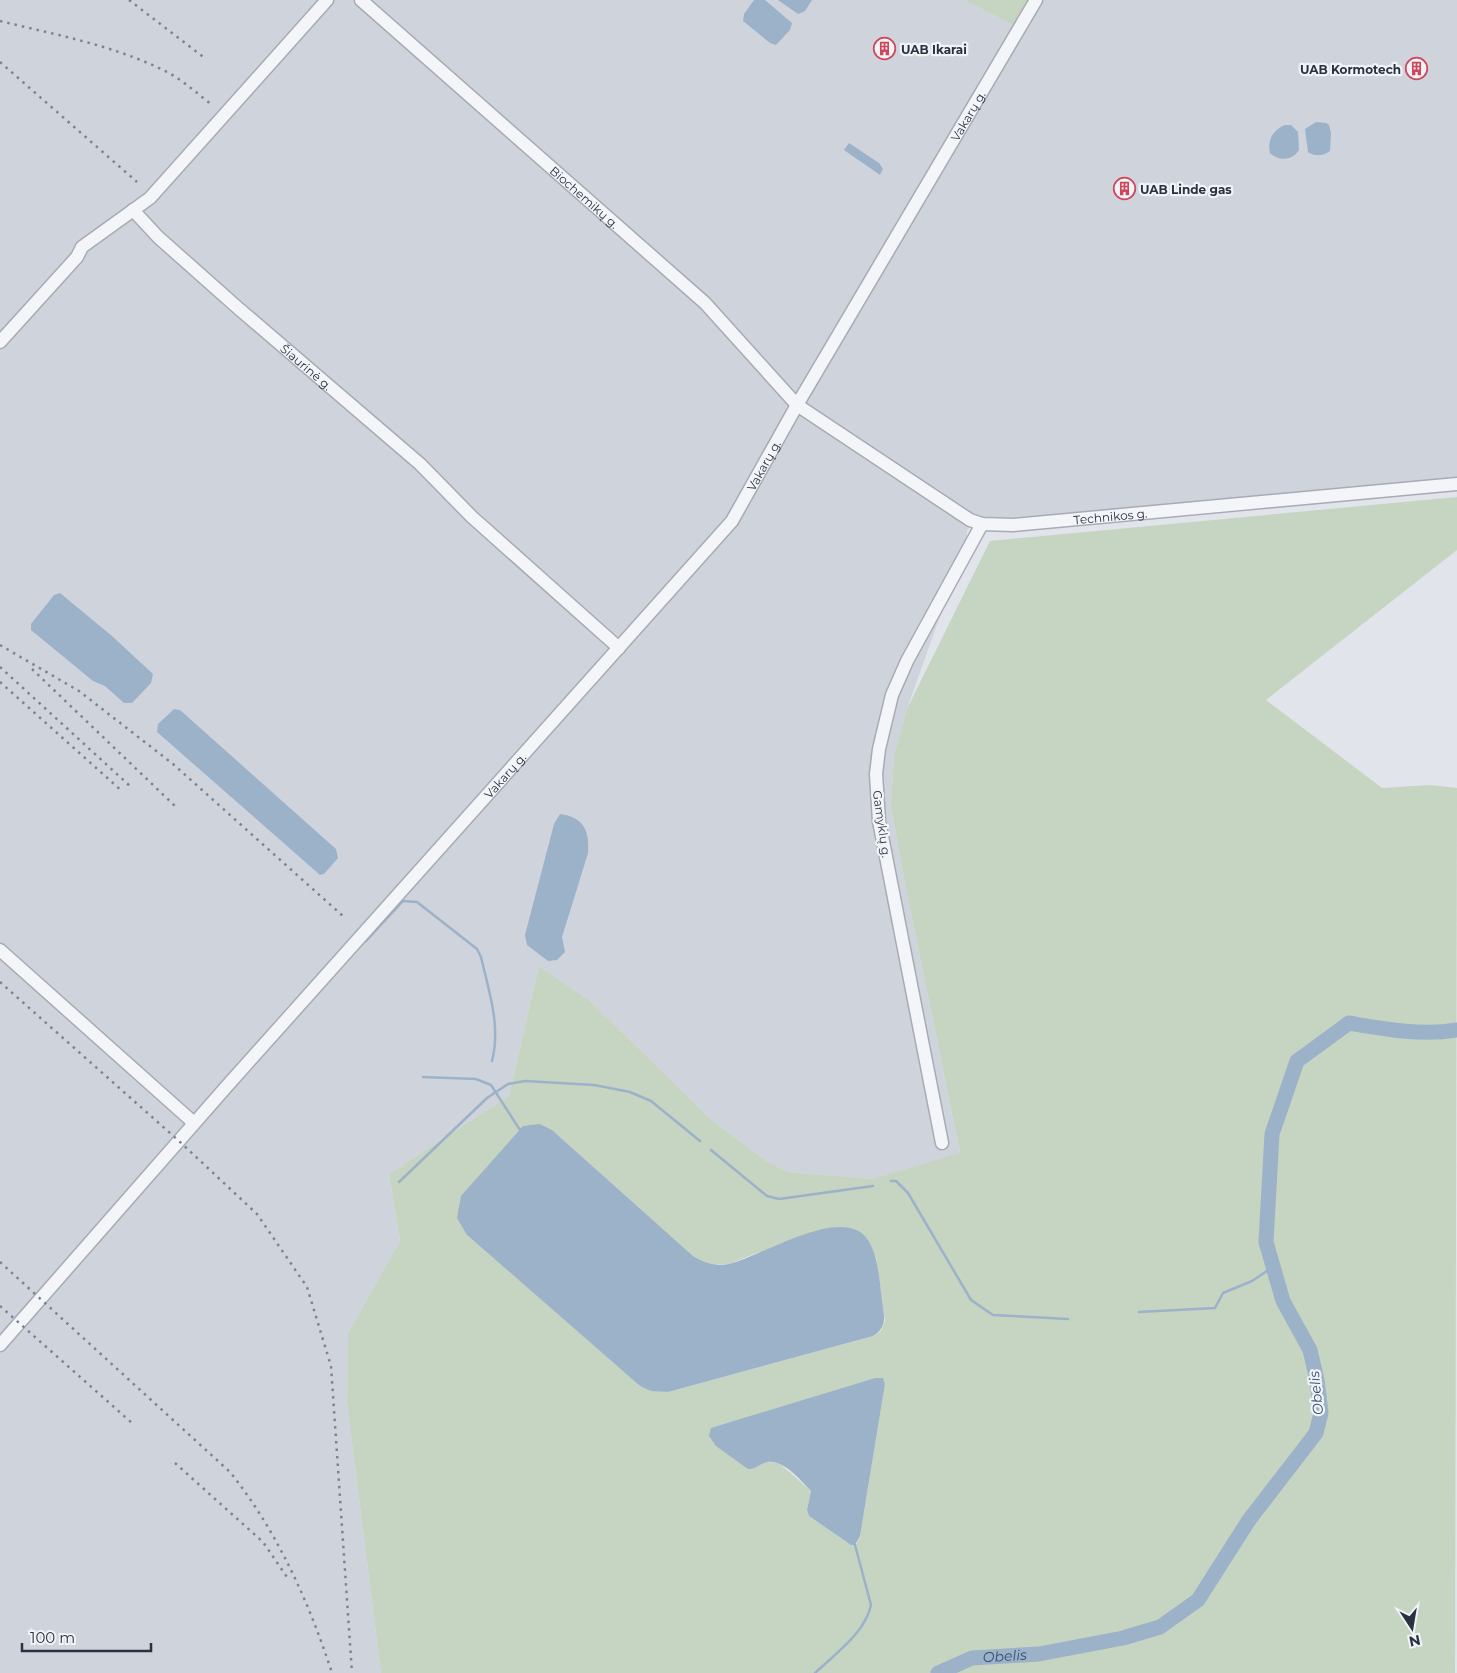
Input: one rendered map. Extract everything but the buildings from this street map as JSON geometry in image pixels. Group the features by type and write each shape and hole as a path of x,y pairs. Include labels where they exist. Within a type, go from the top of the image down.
{"street":[{"path":"0,342 77,256 82,247 150,198 327,0"},
{"name":"Biochemikų g.","path":"361,0 705,303 797,405"},
{"name":"Vakarų g.","path":"0,1345 194,1123 732,521 797,405 1036,0"},
{"name":"Šiaurinė g.","path":"133,210 158,237 238,308 420,464 472,517 619,648"},
{"name":"Technikos g.","path":"797,405 970,520 982,524 1013,525 1457,484"},
{"name":"Gamyklų g.","path":"942,1143 879,821 876,774 882,729 898,680 982,524"},
{"path":"0,950 194,1123"}],"shaded area":[{"path":"0,0 964,0 1019,28 1036,0 1457,0 1457,477 1038,516 995,518 982,516 967,530 967,540 907,709 894,755 891,805 902,869 960,1154 872,1179 787,1172 766,1161 713,1121 590,1001 539,966 509,1096 389,1174 400,1241 348,1333 347,1403 381,1673 0,1673"}],"green space":[{"path":"964,0 1036,0 1019,28"},
{"path":"1457,497 1457,550 1266,700 1382,788 1430,785 1457,788 1455,1673 381,1673 347,1403 348,1333 400,1241 389,1174 509,1096 539,966 590,1001 713,1121 766,1161 787,1172 872,1179 960,1153 902,869 891,805 894,755 907,709 990,541","holes":["540,1124 552,1130 693,1256 708,1265 729,1264 759,1252 876,1257 885,1321 881,1331 873,1336 668,1392 651,1390 640,1386 467,1235","875,1378 883,1378 885,1384 860,1536 856,1545 851,1545 809,1516 807,1510 811,1491 779,1463 767,1462 711,1429"]}],"water":[{"path":"754,0 765,0 792,23 790,30 776,45 770,43 743,21 744,14"},
{"path":"778,0 812,0 805,11 798,14"},
{"path":"1316,122 1329,125 1331,133 1330,151 1325,154 1313,155 1308,152 1305,129"},
{"path":"1285,125 1291,125 1298,132 1299,150 1290,158 1282,159 1270,153 1269,144 1274,133"},
{"path":"849,143 879,163 883,169 880,175 844,150"},
{"path":"60,593 112,636 153,674 151,683 132,703 124,703 105,686 93,681 31,630 31,624 54,595"},
{"path":"174,709 180,710 336,849 338,858 324,874 320,875 157,732 158,724"},
{"path":"560,814 574,818 583,826 588,838 588,853 562,937 565,952 557,960 548,961 527,945 525,935 554,824"},
{"path":"540,1124 552,1130 693,1256 706,1262 719,1265 743,1260 821,1229 840,1227 856,1230 868,1240 876,1262 884,1316 881,1329 873,1336 668,1392 651,1391 640,1386 467,1235 457,1218 461,1196 523,1126"},
{"path":"875,1378 883,1378 885,1384 860,1536 855,1545 851,1545 809,1516 807,1510 811,1491 786,1467 774,1462 767,1462 748,1469 716,1446 709,1436 711,1428"}],"waterway":[{"path":"365,942 403,901 417,902 477,949 481,957 495,1022 492,1061"},
{"name":"Obelis","path":"938,1673 972,1658 1039,1654 1123,1638 1160,1627 1198,1600 1249,1520 1316,1433 1321,1413 1317,1380 1310,1350 1283,1301 1266,1242 1272,1134 1297,1061 1349,1023 1416,1032 1457,1030"},
{"path":"423,1077 476,1079 491,1085 520,1130"},
{"path":"399,1182 487,1098 508,1084 525,1081 594,1085 630,1092 651,1101 700,1141"},
{"path":"711,1150 767,1196 779,1199 873,1186"},
{"path":"891,1181 896,1181 908,1193 971,1300 993,1315 1068,1319"},
{"path":"1139,1312 1215,1308 1223,1293 1252,1281 1273,1267"},
{"path":"815,1673 849,1642 863,1625 868,1615 871,1605 855,1545"}],"railway":[{"path":"129,0 206,59"},
{"path":"0,21 86,42 129,55 169,73 212,105"},
{"path":"0,62 137,182"},
{"path":"0,645 79,691 173,764 344,917"},
{"path":"0,667 131,787"},
{"path":"32,669 176,807"},
{"path":"0,682 123,792"},
{"path":"0,982 179,1141 257,1214 307,1287 331,1366 352,1673"},
{"path":"0,1262 230,1472 263,1518 290,1568 313,1620 332,1673"},
{"path":"0,1306 132,1423"},
{"path":"175,1463 263,1542 289,1580"}],"place":[{"name":"UAB Ikarai","path":"885,49"},
{"name":"UAB Kormotech","path":"1417,69"},
{"name":"UAB Linde gas","path":"1124,189"}]}
